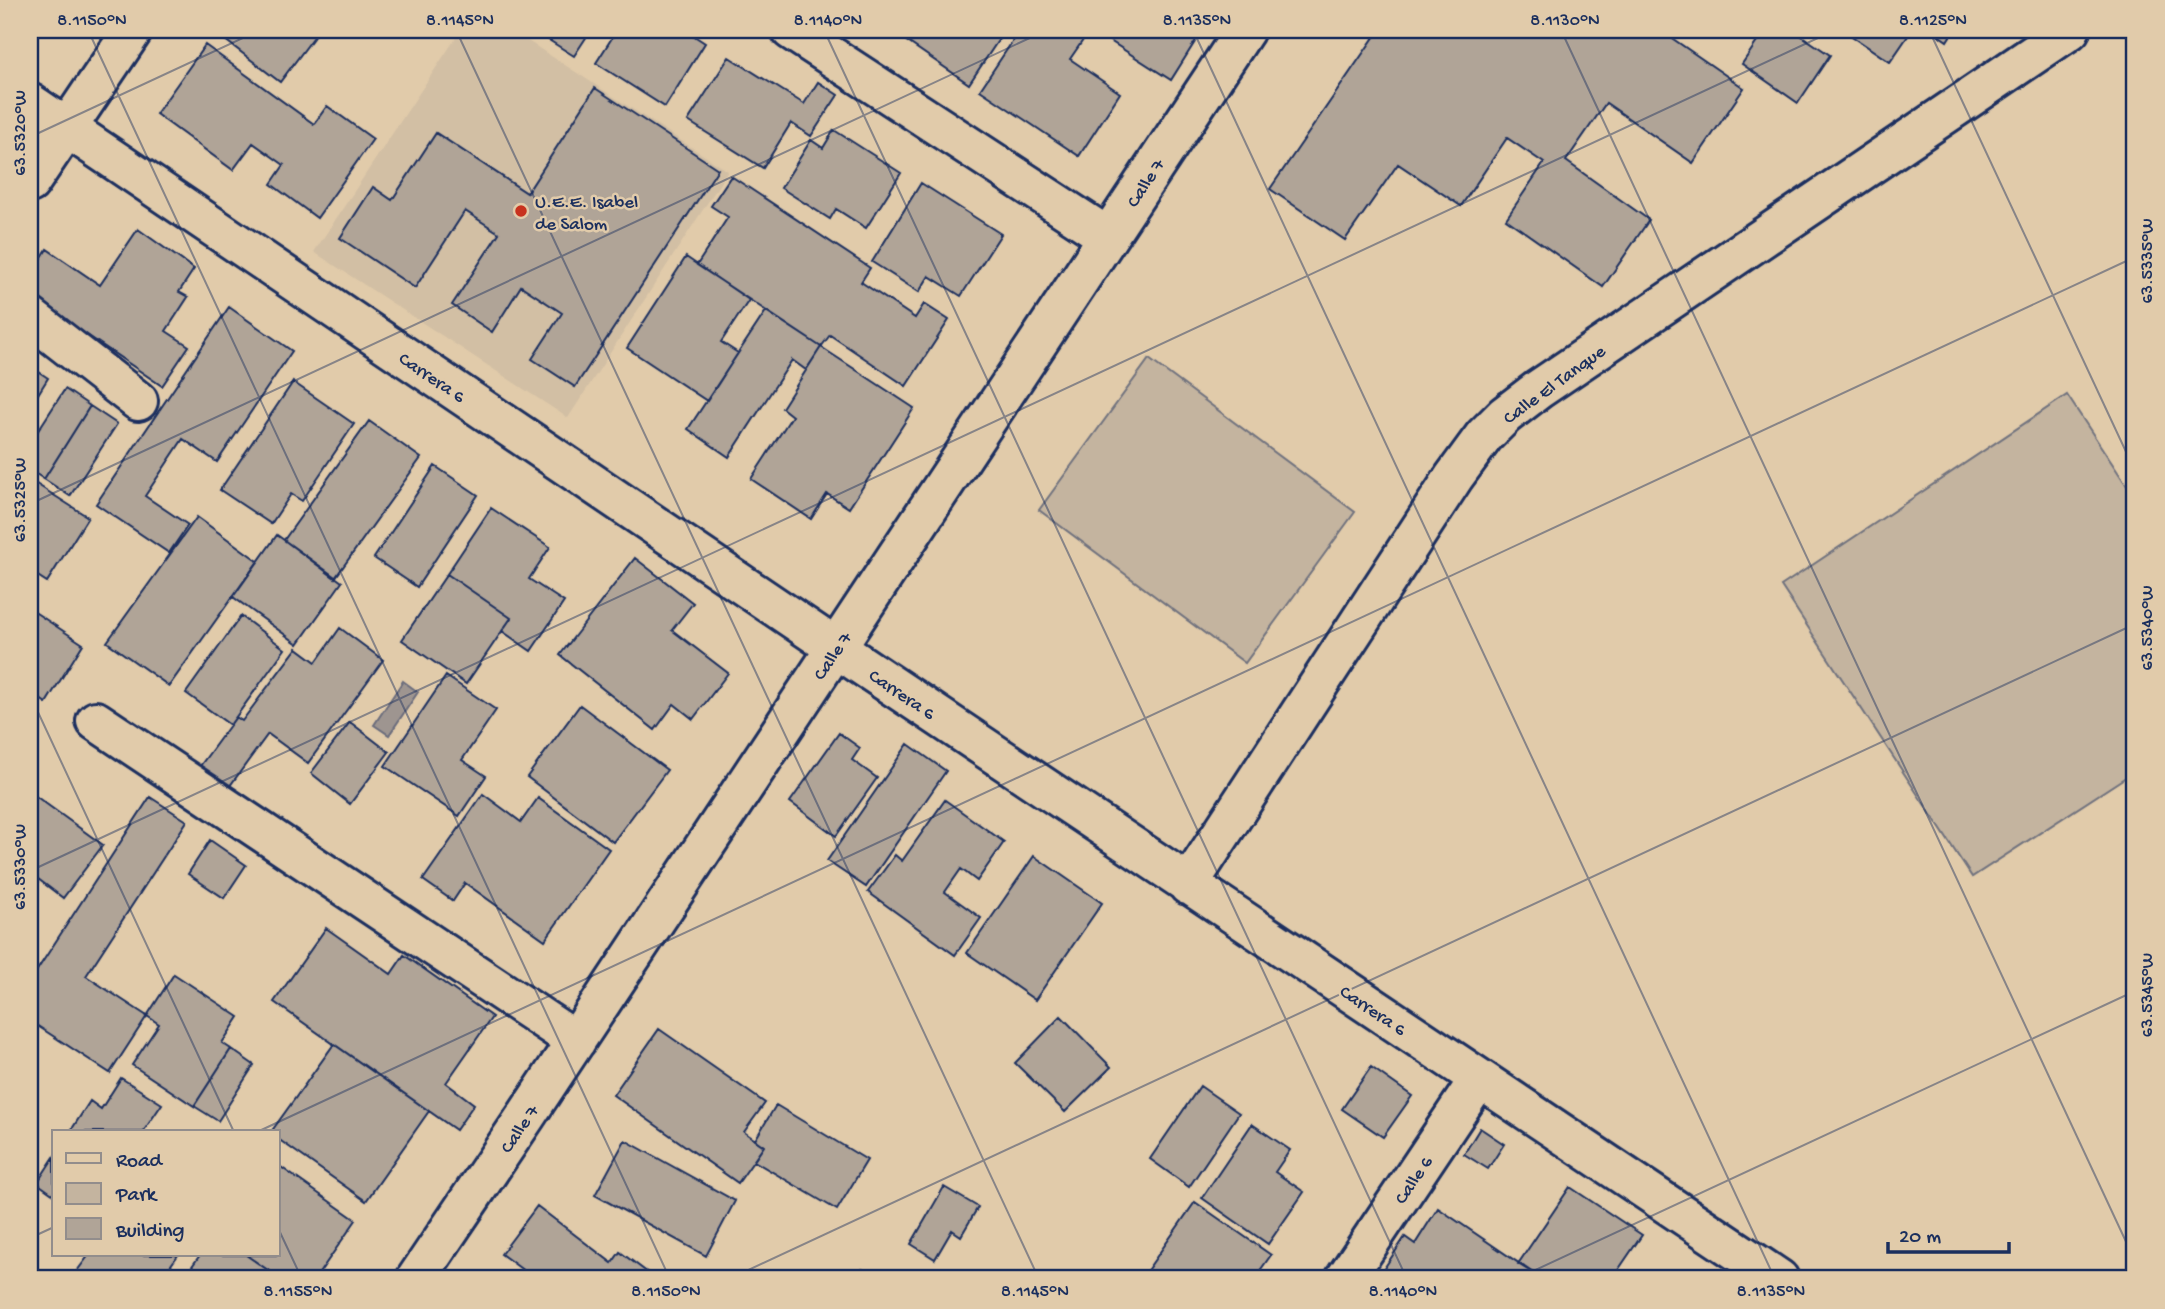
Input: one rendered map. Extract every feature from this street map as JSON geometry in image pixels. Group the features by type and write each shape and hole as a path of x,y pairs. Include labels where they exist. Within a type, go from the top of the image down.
{"street":[{"path":"30,183 134,30"},
{"path":"791,30 1108,237"},
{"name":"Calle 7","path":"416,1279 1245,30"},
{"name":"Calle El Tanque","path":"1188,885 1454,477 1484,436 1505,415 1539,389 2070,30"},
{"name":"Carrera 6","path":"30,103 1188,885 1779,1279"},
{"path":"30,317 138,401"},
{"path":"96,721 576,1041"},
{"name":"Calle 6","path":"1345,1279 1479,1079"}],"shaded area":[{"name":"U.E.E. Isabel de Salom","path":"461,30 511,30 728,171 568,418 314,252"},
{"path":"403,681 418,692 389,735 374,725"}],"green space":[{"path":"1149,359 1355,512 1245,663 1039,510"},
{"path":"2067,395 2135,498 2135,771 1972,877 1781,586"}],"building":[{"path":"225,30 319,30 280,82 220,36"},
{"path":"533,30 591,30 574,56"},
{"path":"617,30 685,30 705,43 665,107 596,63"},
{"path":"908,30 1005,30 969,84 902,38"},
{"path":"1020,30 1090,30 1070,59 1120,93 1079,156 980,90"},
{"path":"1093,30 1187,30 1198,37 1171,80"},
{"path":"1379,30 1660,30 1744,88 1693,163 1606,103 1566,161 1649,220 1603,287 1506,219 1544,163 1507,138 1461,206 1398,164 1345,240 1270,189"},
{"path":"1765,30 1793,30 1830,55 1798,103 1742,64"},
{"path":"1843,30 1912,30 1890,62"},
{"path":"1931,30 1954,30 1947,41"},
{"path":"205,45 314,124 327,106 373,139 317,218 271,184 284,165 253,143 233,170 156,114"},
{"path":"729,57 804,104 818,82 838,95 811,136 791,123 763,168 688,121"},
{"path":"595,88 718,169 575,387 532,359 562,313 521,286 492,332 452,305 499,233 465,211 415,288 340,238 373,187 392,200 436,133 527,193"},
{"path":"834,130 901,173 866,228 836,209 830,219 781,188 811,140 823,148"},
{"path":"731,176 870,268 861,282 915,318 924,304 949,320 906,386 830,335 821,347 697,265 728,217 711,206"},
{"path":"921,183 1001,234 961,296 929,276 919,292 872,262"},
{"path":"138,229 194,269 179,292 188,297 166,331 189,346 162,386 30,296 30,276 47,249 100,285"},
{"path":"686,257 749,300 721,342 738,353 707,401 627,348"},
{"path":"229,307 292,351 217,462 183,439 145,496 188,525 169,553 96,504"},
{"path":"766,311 821,347 806,370 792,360 729,457 688,429"},
{"path":"821,347 914,408 849,508 827,494 811,519 751,479 792,416 782,408"},
{"path":"30,366 48,378 30,407"},
{"path":"293,382 354,424 302,501 291,494 271,524 220,490"},
{"path":"65,389 90,406 44,479 30,470 30,443"},
{"path":"90,406 117,424 70,496 44,479"},
{"path":"369,421 421,458 335,578 284,540"},
{"path":"435,466 478,495 417,587 374,558"},
{"path":"30,480 88,517 47,582 30,571"},
{"path":"491,508 550,547 529,579 564,602 531,651 502,631 511,618 447,574"},
{"path":"197,517 258,561 169,686 107,642"},
{"path":"277,535 342,582 298,644 233,597"},
{"path":"635,558 693,603 672,630 728,673 693,719 674,704 655,730 560,655"},
{"path":"447,574 511,618 466,684 402,640"},
{"path":"30,609 83,644 46,703 30,692"},
{"path":"241,616 285,649 230,725 186,693"},
{"path":"340,628 383,660 308,763 268,734 229,787 200,766 236,717 242,721 297,648 316,662"},
{"path":"446,676 496,710 462,760 486,776 459,816 385,766"},
{"path":"580,705 667,770 613,842 527,777"},
{"path":"350,722 389,752 350,804 311,773"},
{"path":"839,733 860,748 852,760 877,778 836,836 790,802"},
{"path":"908,744 946,771 866,887 827,861"},
{"path":"483,794 521,822 538,798 609,849 545,940 465,883 453,901 423,880"},
{"path":"34,795 103,845 63,898 38,879 30,890 30,801"},
{"path":"150,797 187,821 86,976 147,1016 110,1073 30,1021 30,981"},
{"path":"945,800 1004,842 977,881 961,869 945,892 981,918 955,955 868,892 895,855 902,861"},
{"path":"210,840 246,865 224,898 188,874"},
{"path":"1034,856 1102,903 1035,1000 967,953"},
{"path":"326,928 391,974 404,955 492,1017 446,1083 474,1104 456,1130 274,1002"},
{"path":"174,974 239,1017 222,1043 231,1049 194,1106 132,1065 159,1024 147,1016"},
{"path":"1061,1016 1111,1067 1065,1112 1015,1063"},
{"path":"659,1029 765,1103 744,1132 764,1146 738,1183 613,1095"},
{"path":"334,1044 429,1111 366,1201 280,1140 280,1130 272,1130"},
{"path":"231,1049 254,1065 218,1121 194,1106"},
{"path":"1371,1067 1412,1096 1383,1137 1342,1109"},
{"path":"121,1078 162,1104 144,1130 71,1130 90,1101 101,1109"},
{"path":"1200,1086 1239,1113 1189,1187 1150,1159"},
{"path":"776,1105 867,1160 837,1210 754,1161 764,1146 755,1140"},
{"path":"1252,1124 1290,1150 1275,1172 1304,1192 1268,1244 1202,1198"},
{"path":"1480,1128 1504,1144 1488,1169 1464,1154"},
{"path":"625,1140 735,1201 706,1256 595,1195"},
{"path":"52,1160 52,1194 37,1183"},
{"path":"280,1166 356,1220 315,1279 281,1279 247,1256 280,1256"},
{"path":"944,1187 978,1207 961,1236 952,1230 935,1259 911,1244"},
{"path":"1570,1187 1642,1235 1612,1279 1538,1279 1539,1277 1518,1264"},
{"path":"1195,1202 1271,1255 1254,1279 1156,1279 1146,1272"},
{"path":"537,1206 612,1263 620,1252 656,1279 535,1279 501,1254"},
{"path":"1438,1208 1539,1277 1538,1279 1377,1279 1405,1237 1415,1244"},
{"path":"88,1256 177,1256 161,1279 89,1279 77,1271"},
{"path":"199,1256 247,1256 281,1279 183,1279"},
{"path":"862,1269 879,1279 855,1279"}],"place":[{"name":"U.E.E. Isabel de Salom","path":"521,211"}]}
